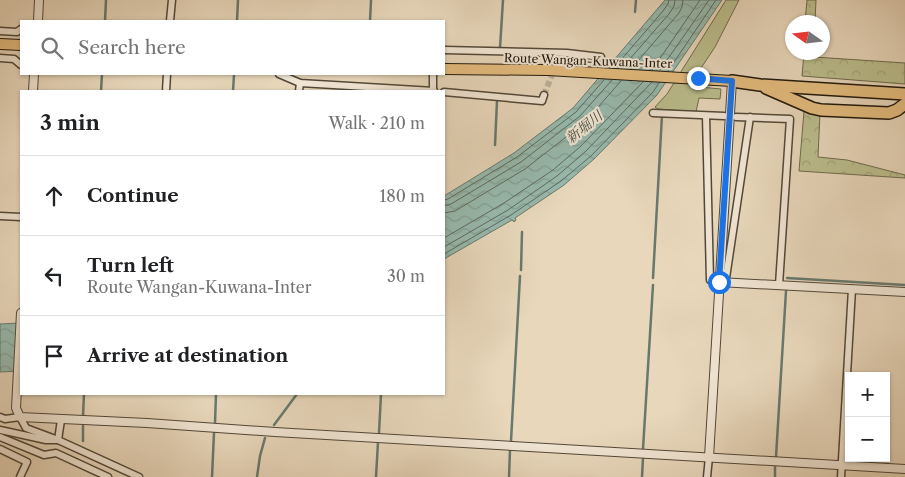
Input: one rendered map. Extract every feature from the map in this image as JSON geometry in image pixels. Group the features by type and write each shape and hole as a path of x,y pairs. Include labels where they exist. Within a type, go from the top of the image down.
{"highway":[{"path":"760,85 790,80 889,87 905,93"},
{"path":"732,81 801,94 905,103"}],"main road":[{"path":"0,44 20,46"},
{"name":"Route Wangan-Kuwana-Inter","path":"445,69 548,70 732,81"}],"street":[{"path":"38,20 39,0"},
{"path":"170,20 172,0"},
{"path":"0,31 17,32 20,30"},
{"path":"445,50 559,56 601,56"},
{"path":"0,58 14,59 20,64"},
{"path":"33,90 34,75"},
{"path":"166,90 168,75"},
{"path":"281,75 300,83 416,90"},
{"path":"433,75 433,90"},
{"path":"707,477 732,81"},
{"path":"299,90 300,83"},
{"path":"445,92 542,101 544,95"},
{"path":"653,113 724,116"},
{"path":"706,116 710,280 905,292"},
{"path":"736,116 790,119 779,285"},
{"path":"719,282 726,278 750,117"},
{"path":"0,216 20,217"},
{"path":"841,477 852,289"},
{"path":"20,331 16,408 26,428 58,440 139,477"},
{"path":"0,417 5,419 20,417 147,423 905,469"},
{"path":"58,440 61,420"},
{"path":"0,430 46,440 58,440"},
{"path":"0,437 44,455 56,453 108,477"},
{"path":"0,449 27,462 20,477"}],"green space":[{"path":"726,0 739,0 715,47 689,86 721,89 720,99 699,98 696,112 658,109 655,107 667,94"},
{"path":"807,0 816,0 815,15 806,15"},
{"path":"830,58 905,63 905,84 802,76 803,60 830,60"},
{"path":"804,111 820,113 818,157 847,160 905,175 905,178 799,171"}],"water":[{"name":"新堀川","path":"665,0 722,0 657,95 594,159 564,185 515,218 514,222 512,220 445,258 445,195 514,153 573,108"},
{"path":"20,323 20,371 0,372 0,324"}],"waterway":[{"path":"105,20 106,0"},
{"path":"237,20 238,0"},
{"path":"370,20 371,0"},
{"path":"500,48 503,0"},
{"path":"635,12 636,0"},
{"path":"101,90 102,75"},
{"path":"233,90 234,75"},
{"path":"495,145 497,101"},
{"path":"653,278 662,115"},
{"path":"521,270 522,232"},
{"path":"511,441 520,276"},
{"path":"787,278 905,285"},
{"path":"643,449 653,285"},
{"path":"776,457 786,291"},
{"path":"83,416 84,395"},
{"path":"215,423 216,395"},
{"path":"274,425 296,395"},
{"path":"379,433 381,395"},
{"path":"83,426 83,441"},
{"path":"212,477 214,433"},
{"path":"257,477 265,438"},
{"path":"376,477 378,442"},
{"path":"509,477 510,450"},
{"path":"642,477 643,458"},
{"path":"775,466 775,477"}],"tunnel":[{"path":"544,95 558,60"}],"route":[{"path":"698,78 732,81 719,282"}]}
